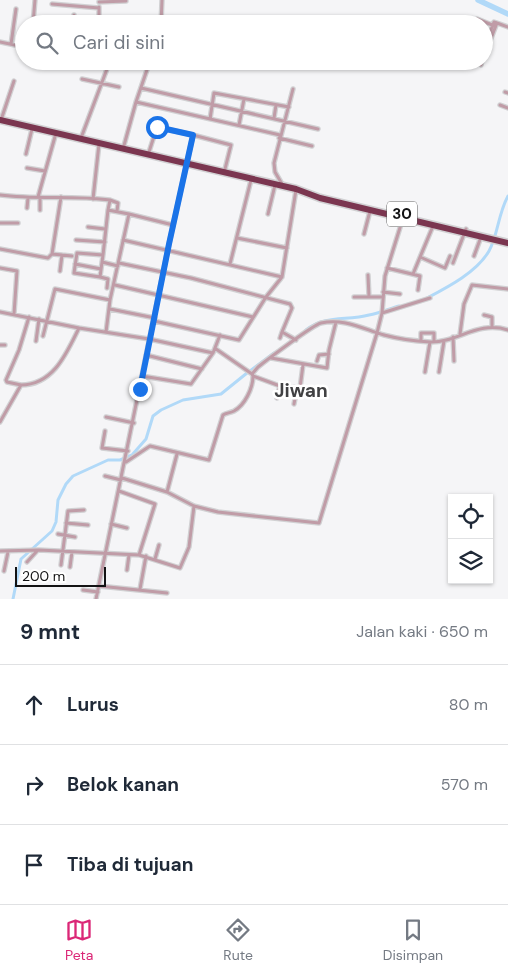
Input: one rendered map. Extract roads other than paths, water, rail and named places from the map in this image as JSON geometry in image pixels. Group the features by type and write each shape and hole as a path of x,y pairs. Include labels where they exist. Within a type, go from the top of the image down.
{"highway":[{"name":"30","path":"1,120 508,241"},
{"name":"30","path":"353,204 403,218 494,238"}],"street":[{"path":"34,15 35,0"},
{"path":"161,15 162,0"},
{"path":"99,15 99,1 126,1"},
{"path":"52,4 99,8"},
{"path":"15,15 16,9"},
{"path":"11,44 15,16"},
{"path":"493,28 495,24 508,27"},
{"path":"0,42 15,45"},
{"path":"81,139 107,70"},
{"path":"124,149 147,70"},
{"path":"82,78 119,88"},
{"path":"1,120 14,81"},
{"path":"140,88 318,129"},
{"path":"284,187 274,167 280,136 293,89"},
{"path":"210,119 214,93 289,107"},
{"path":"239,125 244,98"},
{"path":"136,102 239,125 312,146"},
{"path":"274,118 276,105"},
{"path":"500,105 508,108"},
{"path":"148,155 157,127 193,135 231,145 224,173"},
{"path":"26,154 32,128"},
{"path":"40,210 39,197 56,133"},
{"path":"96,599 193,135"},
{"path":"93,199 99,144"},
{"path":"27,168 45,171"},
{"path":"230,264 251,179"},
{"path":"268,214 275,185"},
{"path":"110,309 239,340 266,297 282,277 296,190"},
{"path":"0,195 28,198 61,197 110,200 118,203 117,211"},
{"path":"0,249 48,258 52,254 61,197"},
{"path":"27,208 28,198"},
{"path":"100,277 110,200"},
{"path":"108,210 173,225"},
{"path":"364,234 370,210"},
{"path":"106,332 110,300 115,285 129,214"},
{"path":"105,476 167,492 194,506 218,512 319,523 377,332 382,310 387,268 403,218"},
{"path":"0,223 18,223"},
{"path":"414,274 434,225"},
{"path":"88,227 105,229"},
{"path":"453,263 466,231"},
{"path":"474,256 481,236"},
{"path":"237,238 286,248"},
{"path":"76,240 105,242"},
{"path":"124,240 282,277"},
{"path":"103,255 78,253 74,273 108,279 107,288"},
{"path":"52,254 72,256"},
{"path":"60,271 62,255"},
{"path":"420,257 444,268 450,256"},
{"path":"102,262 163,272 266,297 292,306 280,338"},
{"path":"76,264 101,269"},
{"path":"0,268 17,271 14,314"},
{"path":"387,268 421,276 418,290"},
{"path":"368,276 369,297"},
{"path":"115,285 253,317"},
{"path":"460,334 464,304 472,285 508,289"},
{"path":"43,336 55,288 110,300"},
{"path":"383,292 400,294"},
{"path":"354,296 383,297"},
{"path":"382,310 430,298"},
{"path":"0,312 79,328 149,339 213,354"},
{"path":"484,316 492,317 492,327"},
{"path":"29,317 18,354 6,380 7,382 29,385 47,377 70,350 79,328"},
{"path":"36,341 39,319"},
{"path":"271,358 327,368 336,322"},
{"path":"126,461 150,446 177,454 209,459 223,415 234,411 241,405 252,386 252,375 295,339 319,323 348,323 377,332 432,342 444,341 460,334 492,327 508,330"},
{"path":"282,332 295,339"},
{"path":"421,341 421,333 434,333 425,372"},
{"path":"142,376 188,386 213,354 220,335"},
{"path":"454,338 454,361"},
{"path":"439,372 444,341"},
{"path":"0,345 5,345"},
{"path":"216,349 252,375 280,386 307,388"},
{"path":"317,361 319,355 329,354"},
{"path":"146,355 202,369"},
{"path":"294,404 303,365"},
{"path":"0,422 21,385"},
{"path":"277,398 280,386"},
{"path":"106,417 134,423"},
{"path":"105,431 102,448 128,452"},
{"path":"167,492 177,454"},
{"path":"119,491 155,504 139,555"},
{"path":"0,551 35,550 139,555 180,568 189,547 194,506"},
{"path":"61,565 69,510 84,510"},
{"path":"66,523 88,525"},
{"path":"111,524 127,528"},
{"path":"58,534 75,537"},
{"path":"155,559 159,545"},
{"path":"27,562 35,550"},
{"path":"4,571 8,552"},
{"path":"70,567 72,552"},
{"path":"127,570 129,555"},
{"path":"140,589 146,556"},
{"path":"99,586 167,593"},
{"path":"84,590 98,592"}],"waterway":[{"path":"478,0 508,14"},
{"path":"427,298 470,272 484,259 492,245 508,196"},
{"path":"306,330 313,325 328,320 360,317 399,306"},
{"path":"250,371 274,353"},
{"path":"13,599 21,559 52,531 56,522 58,500 66,484 73,476 108,460 120,460 132,455 146,439 153,416 161,410 183,400 221,394 247,373"}],"district":[{"name":"Jiwan","path":"301,390"}]}
